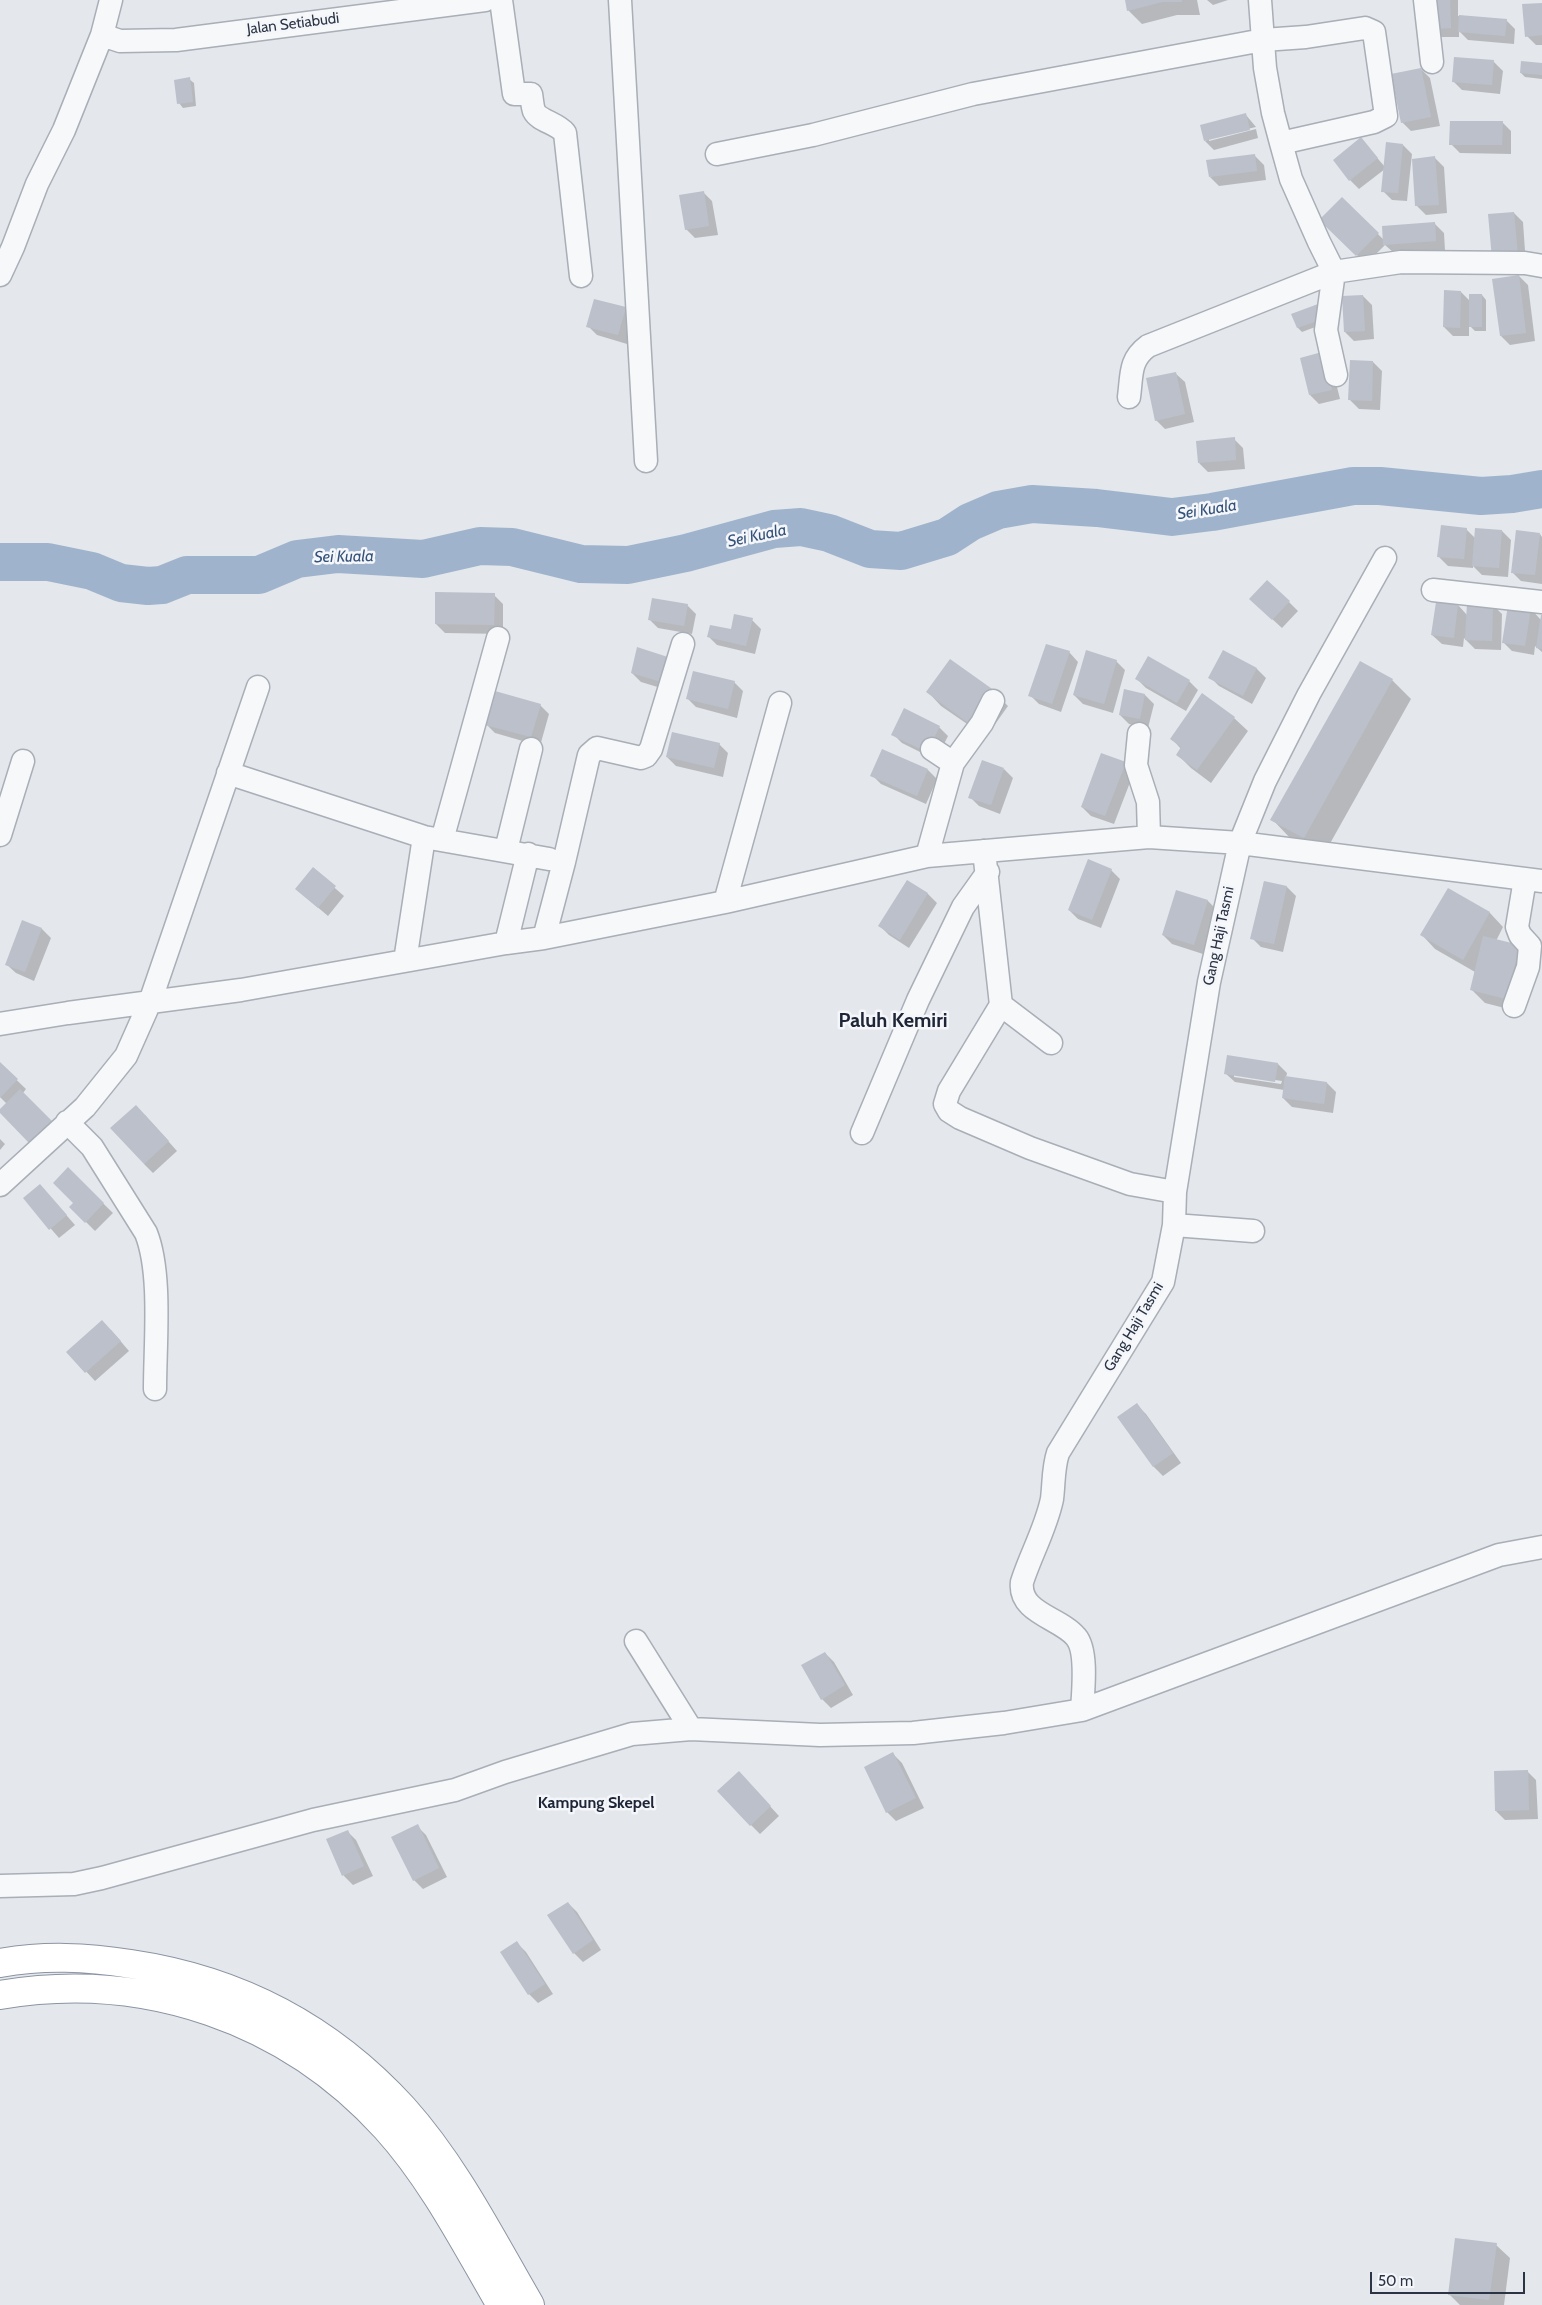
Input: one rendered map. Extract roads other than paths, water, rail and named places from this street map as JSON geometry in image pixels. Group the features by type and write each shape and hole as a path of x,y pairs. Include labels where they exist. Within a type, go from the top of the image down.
{"highway":[{"path":"0,1963 32,1957 96,1958 172,1970 214,1982 274,2008 319,2034 364,2070 403,2109 454,2175 530,2305"},
{"path":"0,1995 29,1990 94,1988 155,1995 196,2005 214,2012 258,2031 304,2058 346,2089 386,2128 435,2191 501,2305"}],"street":[{"path":"0,275 14,247 37,184 111,38 111,0"},
{"name":"Jalan Setiabudi","path":"111,38 176,40 485,0"},
{"path":"501,0 514,94 531,94 534,111 538,116 560,127 565,132 581,276"},
{"path":"620,0 646,461"},
{"path":"1260,0 1265,68 1281,143 1291,179 1334,272 1326,330 1336,375"},
{"path":"1425,0 1432,62"},
{"path":"717,154 814,136 973,94 1263,40 1306,37 1365,28 1374,32 1386,116 1374,122 1281,143"},
{"path":"1129,397 1133,363 1138,354 1148,346 1334,272 1401,262 1525,263 1542,266"},
{"name":"Gang Haji Tasmi","path":"1082,1710 1083,1659 1080,1645 1076,1637 1064,1627 1026,1601 1021,1591 1022,1582 1043,1529 1052,1499 1054,1465 1058,1453 1163,1282 1174,1225 1175,1192 1209,982 1240,844 1265,781 1308,694 1385,558"},
{"path":"1433,590 1542,602"},
{"path":"405,961 433,838 498,638"},
{"path":"544,938 589,755 597,748 641,758 648,754 683,644"},
{"path":"0,1185 102,1088 126,1056 150,1002 258,687"},
{"path":"927,856 953,763 993,701"},
{"path":"725,902 780,703"},
{"path":"1139,734 1136,765 1148,802 1149,837"},
{"path":"506,850 531,749"},
{"path":"932,749 953,763"},
{"path":"0,835 23,761"},
{"path":"228,773 433,838 538,857 506,943"},
{"path":"0,1024 241,990 544,938 725,902 927,856 986,861 1149,837 1240,844 1534,880 1518,927 1520,935 1530,946 1528,967 1514,1006"},
{"path":"986,861 1000,1005 949,1091 945,1104 949,1111 1030,1148 1130,1184 1175,1192"},
{"path":"862,1133 918,1000 986,861"},
{"path":"1000,1005 1051,1043"},
{"path":"68,1122 96,1154 146,1233 152,1248 155,1271 155,1389"},
{"path":"1174,1225 1253,1231"},
{"path":"0,1886 74,1884 102,1878 313,1820 455,1790 505,1772 632,1734 691,1729 820,1735 913,1733 1004,1723 1082,1710 1499,1555 1542,1547"},
{"path":"636,1641 691,1729"}],"waterway":[{"name":"Sei Kuala","path":"0,562 48,562 92,571 121,583 148,586 162,585 187,575 259,575 297,559 338,554 423,559 480,546 512,547 581,564 628,565 686,553 774,529 801,527 829,533 870,549 901,551 947,537 970,522 998,510 1032,504 1097,508 1172,517 1212,512 1353,486 1380,486 1481,496 1512,494 1542,489"}],"district":[{"name":"Paluh Kemiri","path":"893,1021"},
{"name":"Kampung Skepel","path":"596,1803"}]}
